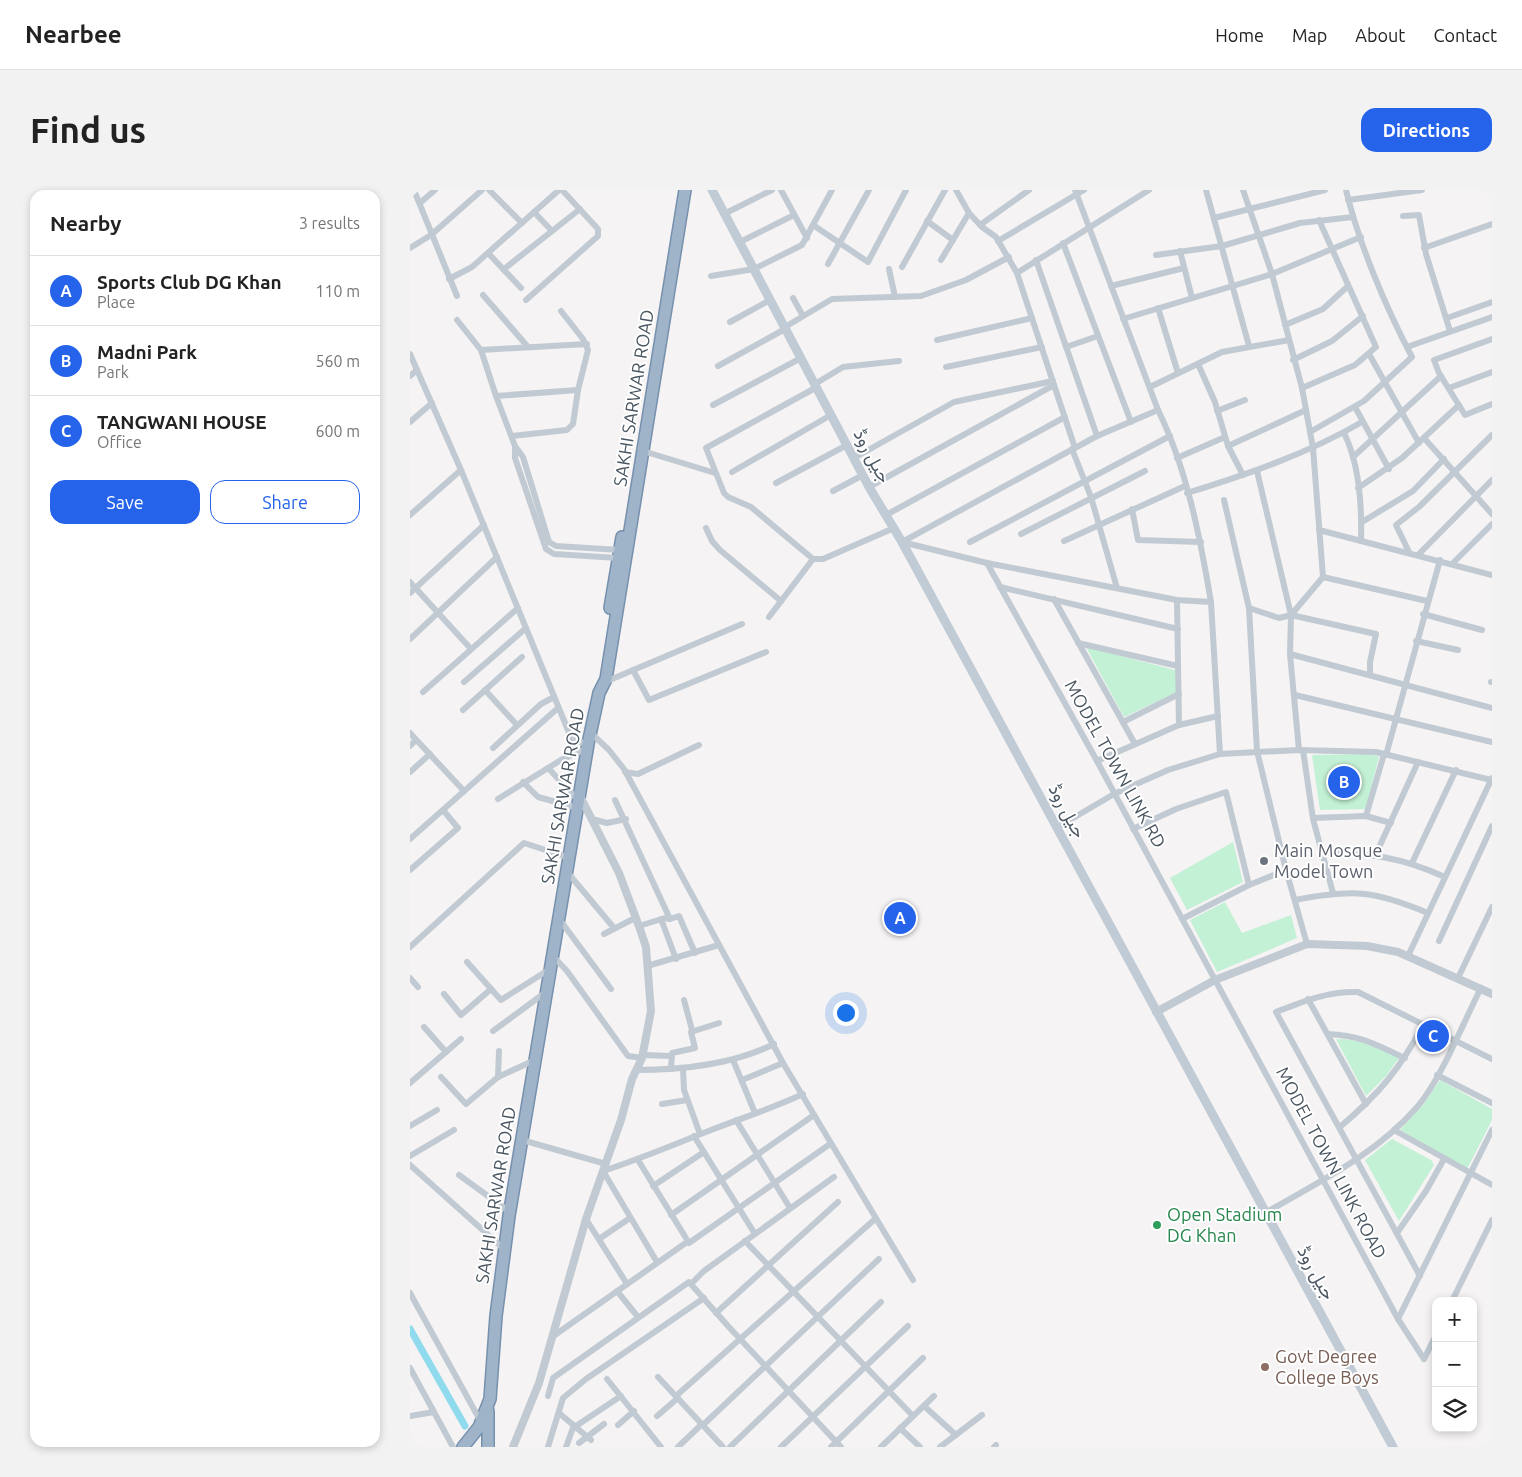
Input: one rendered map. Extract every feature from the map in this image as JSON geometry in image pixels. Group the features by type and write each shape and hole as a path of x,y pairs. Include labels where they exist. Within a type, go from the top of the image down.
{"highway":[{"path":"669,269 678,190"},
{"name":"SAKHI SARWAR ROAD","path":"488,1447 487,1410 504,1250 588,746 599,694 604,682 632,494 642,452 652,372 669,269 685,190"},
{"path":"599,694 599,677 619,554 632,494 652,372"},
{"name":"SAKHI SARWAR ROAD","path":"463,1447 482,1423 487,1410"},
{"path":"489,1434 493,1447"}],"main road":[{"name":"جیل روڈ","path":"712,190 854,458 1058,827 1156,1012 1394,1447"}],"street":[{"path":"414,190 457,296"},
{"path":"420,203 435,190"},
{"path":"410,248 431,235 482,190"},
{"path":"489,190 522,223"},
{"path":"449,279 472,267 561,190 598,229 598,236 526,300"},
{"path":"724,214 772,190"},
{"path":"781,190 807,238"},
{"path":"710,276 754,269 798,249 814,226 832,190"},
{"path":"828,264 841,244 869,190"},
{"path":"814,226 868,262 906,190"},
{"path":"902,267 945,190"},
{"path":"956,190 969,213 998,241 1017,273 1065,417 1073,449 1099,523 1117,588"},
{"path":"980,225 1029,190"},
{"path":"998,241 1076,192 1084,190"},
{"path":"1017,273 1148,190"},
{"path":"1206,190 1250,346"},
{"path":"1243,190 1272,274 1293,360 1302,388 1313,448 1323,577 1291,615"},
{"path":"1214,218 1325,190"},
{"path":"1310,432 1355,407 1385,383 1412,357 1396,327 1353,217 1346,190"},
{"path":"1348,200 1422,190"},
{"path":"1076,192 1087,227 1158,410 1170,436 1201,542 1211,602 1220,754"},
{"path":"504,269 580,210"},
{"path":"534,212 552,231"},
{"path":"941,260 969,213"},
{"path":"740,242 794,215"},
{"path":"1403,216 1418,216 1424,248 1450,331"},
{"path":"1156,255 1222,246 1300,223 1353,217"},
{"path":"1302,388 1355,365 1376,348 1319,220"},
{"path":"927,221 953,240"},
{"path":"1424,248 1492,224"},
{"path":"1123,319 1272,274 1361,237"},
{"path":"1063,243 1131,422"},
{"path":"1180,251 1192,298"},
{"path":"488,253 522,288"},
{"path":"718,366 803,316 839,298 921,296 966,280 1009,257"},
{"path":"1036,260 1097,436"},
{"path":"1111,286 1184,268"},
{"path":"890,269 895,298"},
{"path":"1285,325 1323,309 1348,286"},
{"path":"483,295 528,348"},
{"path":"793,298 803,316"},
{"path":"730,322 770,300"},
{"path":"1447,318 1492,302"},
{"path":"1158,308 1178,373"},
{"path":"512,436 569,429 573,424 578,390 588,350 587,344 561,311"},
{"path":"1293,360 1332,341 1362,316"},
{"path":"1407,347 1492,317"},
{"path":"937,340 1032,318"},
{"path":"457,320 481,350 515,446 523,457 544,546 551,553 567,555 619,554"},
{"path":"1066,347 1098,336"},
{"path":"1492,339 1434,360 1441,376 1465,415 1492,404"},
{"path":"1150,387 1222,352 1289,340"},
{"path":"481,350 587,344"},
{"path":"946,368 1042,347"},
{"path":"410,354 461,470 572,740 588,746"},
{"path":"1369,354 1419,443"},
{"path":"713,405 801,358"},
{"path":"894,528 823,559 814,559 751,507 728,498 715,473 706,448 816,385 843,367 899,361"},
{"path":"1198,364 1217,411 1228,446 1243,475"},
{"path":"410,376 417,370"},
{"path":"1448,388 1492,372"},
{"path":"1353,457 1402,414 1441,376"},
{"path":"854,458 954,402 1054,383"},
{"path":"870,486 1054,383"},
{"path":"496,396 578,390"},
{"path":"1217,411 1245,400"},
{"path":"410,422 432,403"},
{"path":"1358,488 1389,469 1459,405"},
{"path":"1355,407 1389,469"},
{"path":"902,542 1097,436 1158,410"},
{"path":"1228,446 1306,410"},
{"path":"732,472 832,415"},
{"path":"886,515 1065,417"},
{"path":"1187,494 1257,471 1313,448 1362,422"},
{"path":"1344,433 1352,449 1362,522 1361,541"},
{"path":"970,542 1170,436"},
{"path":"1409,552 1396,525 1419,507 1492,436"},
{"path":"1177,458 1225,437"},
{"path":"1424,438 1492,514"},
{"path":"776,483 847,445"},
{"path":"642,452 715,473"},
{"path":"1362,522 1413,491 1444,459"},
{"path":"410,515 461,470"},
{"path":"1021,534 1145,471"},
{"path":"1257,471 1291,615 1290,654 1301,750 1313,818 1332,893"},
{"path":"833,491 864,475"},
{"path":"1418,555 1492,480"},
{"path":"1064,541 1099,523 1185,486"},
{"path":"532,498 550,542 554,546 619,554"},
{"path":"1224,500 1249,608 1257,751 1286,870 1308,944"},
{"path":"1132,509 1138,540 1201,542"},
{"path":"1453,563 1492,524"},
{"path":"413,590 484,525"},
{"path":"706,528 712,541 720,550 781,601"},
{"path":"1319,530 1453,563 1492,575"},
{"path":"902,542 987,563 1177,600 1211,602"},
{"path":"567,547 567,555"},
{"path":"410,639 497,557"},
{"path":"769,617 814,559"},
{"path":"1366,816 1396,719 1423,614 1440,560"},
{"name":"MODEL TOWN LINK RD","path":"987,563 1097,761 1215,980"},
{"path":"1323,577 1427,601"},
{"path":"410,582 413,590 438,613 471,649"},
{"path":"1000,587 1178,629"},
{"path":"1054,599 1135,744"},
{"path":"1177,600 1179,725"},
{"path":"423,692 518,608"},
{"path":"1249,608 1278,618 1291,615 1376,634 1370,662 1370,675"},
{"path":"1423,614 1482,630"},
{"path":"604,682 742,624"},
{"path":"464,682 526,628"},
{"path":"1416,641 1458,650"},
{"path":"1078,643 1178,666"},
{"path":"633,670 650,700 766,652"},
{"path":"1290,654 1492,708"},
{"path":"463,710 522,657"},
{"path":"485,690 517,725"},
{"path":"1123,722 1179,694"},
{"path":"1295,695 1492,742"},
{"path":"493,748 540,704 554,697"},
{"path":"410,839 558,708"},
{"path":"1097,761 1179,725 1218,716"},
{"path":"591,732 609,750 625,772 783,1063 804,1094 830,1144 913,1280"},
{"path":"410,733 464,791"},
{"path":"410,746 416,740"},
{"path":"625,772 638,774 699,745"},
{"path":"498,799 523,782 588,746"},
{"path":"1058,827 1114,794 1168,770 1220,754 1257,751 1349,750 1385,755 1492,779 1408,956"},
{"path":"410,772 430,754"},
{"path":"1376,854 1418,762"},
{"path":"513,1447 539,1383 586,1219 642,1057 651,1011 646,947 630,898 592,819 548,768"},
{"path":"1412,863 1456,770"},
{"path":"523,782 538,797 579,802"},
{"path":"1133,829 1176,809 1226,792 1249,885"},
{"path":"616,800 670,919"},
{"path":"410,870 458,828 443,810"},
{"path":"1313,818 1366,816 1391,823"},
{"path":"592,819 607,823 626,819"},
{"path":"1439,941 1492,826"},
{"path":"410,947 524,843 570,858"},
{"path":"1322,853 1376,854 1412,863 1445,877"},
{"path":"1182,919 1249,885 1286,870"},
{"path":"568,873 614,928"},
{"path":"1294,900 1332,893 1374,894 1393,899 1428,913"},
{"path":"1458,978 1492,907"},
{"path":"604,934 614,928 637,922 670,919 679,916 695,952"},
{"path":"661,919 676,959"},
{"path":"560,920 611,989"},
{"path":"1156,1012 1215,980 1308,944 1367,946 1398,952 1492,994"},
{"path":"647,966 719,945"},
{"path":"552,955 567,971 628,1056 672,1056"},
{"path":"467,962 501,1000 550,969"},
{"path":"410,978 418,987"},
{"name":"MODEL TOWN LINK ROAD","path":"1215,980 1398,1319 1424,1359 1432,1342"},
{"path":"1265,1213 1358,1159 1394,1130 1419,1105 1437,1075 1480,988"},
{"path":"444,994 462,1015 491,989"},
{"path":"1420,1276 1358,1159 1276,1012 1308,999 1340,991 1358,992 1492,1059"},
{"path":"493,1031 546,992"},
{"path":"1308,999 1366,1104"},
{"path":"672,1069 672,1053 695,1048 684,1000"},
{"path":"692,1030 719,1023"},
{"path":"1340,1127 1391,1078 1405,1058 1424,1024"},
{"path":"424,1027 446,1052"},
{"path":"1328,1034 1352,1035 1376,1043 1405,1058"},
{"path":"410,1083 460,1039"},
{"path":"636,1070 683,1068 733,1060 774,1044"},
{"path":"498,1077 499,1051"},
{"path":"440,1077 466,1104 498,1077 535,1060"},
{"path":"733,1060 754,1113"},
{"path":"742,1080 783,1063"},
{"path":"683,1068 684,1090 704,1152 754,1234"},
{"path":"1437,1075 1492,1103"},
{"path":"522,1140 604,1168 638,1160 804,1094"},
{"path":"662,1104 687,1100"},
{"path":"410,1126 437,1110"},
{"path":"671,1215 814,1115"},
{"path":"736,1120 790,1208"},
{"path":"410,1156 454,1130"},
{"path":"1394,1130 1492,1185"},
{"path":"1398,1319 1492,1130"},
{"path":"552,1337 657,1262 687,1242 689,1243 773,1182 830,1144"},
{"path":"654,1186 704,1152"},
{"path":"1397,1233 1426,1191 1444,1159"},
{"path":"638,1160 687,1242"},
{"path":"410,1166 504,1250"},
{"path":"604,1168 630,1218 657,1262"},
{"path":"459,1175 510,1212"},
{"path":"548,1396 553,1378 689,1282 691,1284 754,1234 834,1176"},
{"path":"716,1313 838,1202"},
{"path":"599,1239 630,1218"},
{"path":"586,1219 627,1284"},
{"path":"657,1416 793,1290 875,1219"},
{"path":"1454,1297 1492,1220"},
{"path":"745,1241 913,1416"},
{"path":"678,1447 879,1259"},
{"path":"691,1284 836,1445 923,1358"},
{"path":"616,1291 638,1317"},
{"path":"410,1293 482,1423"},
{"path":"548,1447 563,1398 586,1379 704,1298"},
{"path":"730,1447 881,1302"},
{"path":"780,1447 908,1326"},
{"path":"410,1368 453,1447"},
{"path":"541,1371 553,1378"},
{"path":"658,1377 723,1447"},
{"path":"607,1379 661,1447"},
{"path":"566,1447 575,1425 621,1396"},
{"path":"881,1447 934,1396"},
{"path":"924,1406 956,1436"},
{"path":"618,1425 634,1411"},
{"path":"410,1416 434,1412"},
{"path":"559,1413 589,1437"},
{"path":"940,1447 982,1415"},
{"path":"579,1443 604,1424"},
{"path":"900,1428 920,1447"}],"green space":[{"path":"1086,647 1175,670 1177,692 1124,717"},
{"path":"1365,754 1379,756 1366,809 1320,810 1312,755"},
{"path":"1233,842 1243,882 1187,910 1170,878"},
{"path":"1225,902 1242,933 1291,915 1297,938 1217,972 1190,920"},
{"path":"1336,1039 1353,1040 1368,1044 1399,1058 1386,1076 1366,1096"},
{"path":"1440,1080 1492,1109 1492,1120 1467,1169 1400,1130 1423,1105"},
{"path":"1392,1139 1431,1160 1434,1165 1399,1221 1365,1160"}],"waterway":[{"path":"410,1329 465,1426"}],"place":[{"name":"Madni Park","path":"1344,782"},
{"name":"Main Mosque Model Town","path":"1264,861"},
{"name":"Sports Club DG Khan","path":"900,918"},
{"name":"TANGWANI HOUSE","path":"1433,1036"},
{"name":"Open Stadium DG Khan","path":"1157,1225"},
{"name":"Govt Degree College Boys","path":"1265,1367"}]}
